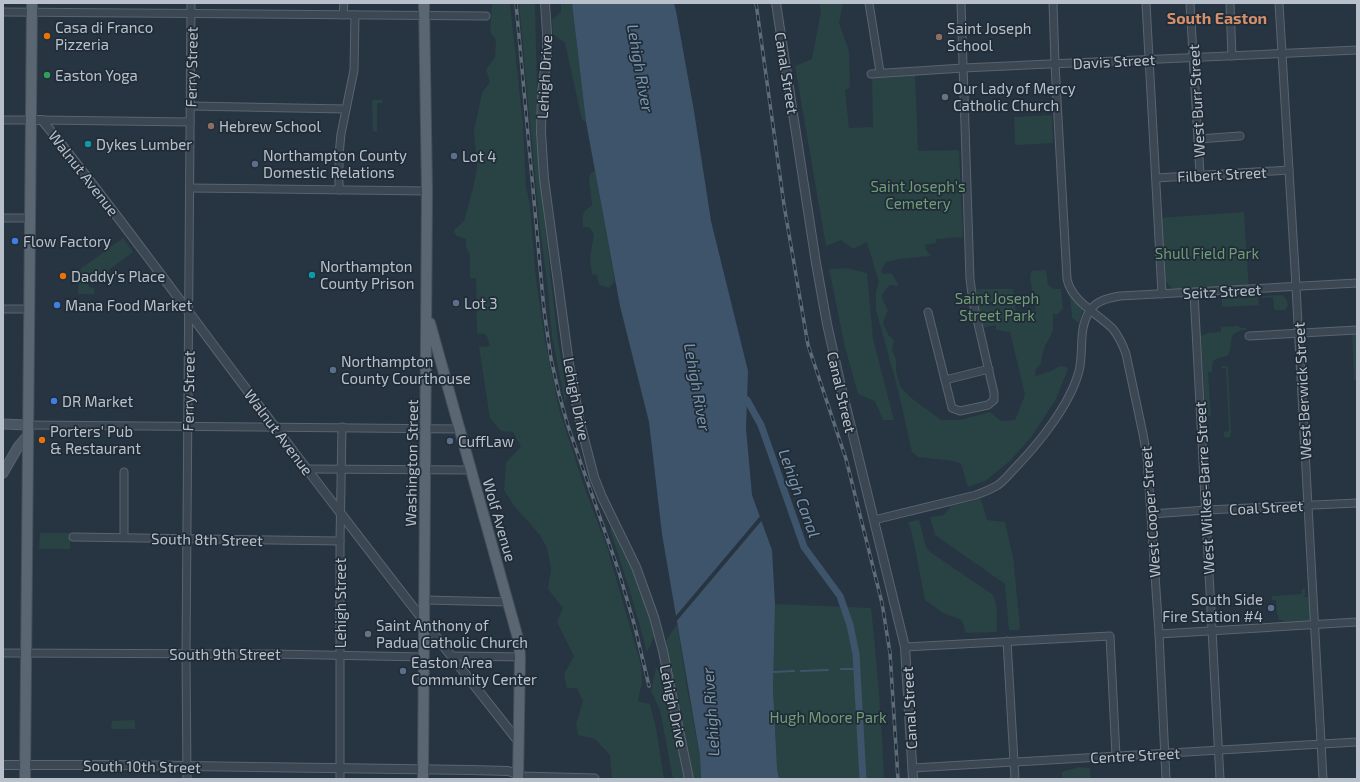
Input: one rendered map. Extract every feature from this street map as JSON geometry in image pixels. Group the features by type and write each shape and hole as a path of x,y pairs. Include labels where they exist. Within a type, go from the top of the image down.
{"main road":[{"name":"Washington Street","path":"423,774 427,360 427,191 423,16 424,3"},
{"path":"25,779 32,7"},
{"name":"Wolf Avenue","path":"427,310 519,642 518,777"},
{"path":"427,360 438,360 441,362"},
{"path":"3,424 28,430"},
{"path":"3,472 28,430"}],"street":[{"name":"Ferry Street","path":"187,779 186,654 191,3"},
{"path":"343,15 344,3"},
{"name":"Lehigh Drive","path":"545,3 548,33 547,56 542,92 541,132 544,179 569,364 580,423 594,477 602,497 636,567 654,617 663,650 689,779"},
{"name":"Canal Street","path":"776,3 824,311 840,386 906,647 913,779"},
{"path":"869,3 880,72"},
{"path":"928,312 952,407 956,411 962,411 987,406 992,402 994,395 973,302 971,286 961,3"},
{"name":"West Cooper Street","path":"1053,3 1067,279 1075,296 1114,331 1121,340 1126,354 1146,446 1152,514 1166,779"},
{"path":"1146,3 1162,294"},
{"name":"West Burr Street","path":"1190,3 1200,175"},
{"path":"1230,3 1232,56"},
{"name":"West Berwick Street","path":"1279,3 1292,206 1323,779"},
{"path":"3,12 32,7 191,13 486,16"},
{"path":"339,190 339,150 354,74 355,15"},
{"name":"Davis Street","path":"870,74 880,72 1357,50"},
{"path":"190,106 346,109"},
{"path":"3,120 190,122"},
{"name":"Walnut Avenue","path":"42,120 87,175 274,426 424,622 518,741"},
{"path":"1198,139 1240,136"},
{"name":"Filbert Street","path":"1156,178 1289,170"},
{"path":"190,188 427,191"},
{"path":"3,218 30,218"},
{"name":"Seitz Street","path":"1090,309 1099,302 1111,298 1357,283"},
{"name":"West Wilkes-Barre Street","path":"1194,293 1220,779"},
{"path":"3,309 29,309"},
{"path":"874,520 976,495 991,489 1002,481 1037,443 1053,422 1069,396 1080,367 1083,326 1090,309"},
{"path":"1249,336 1357,330"},
{"path":"945,380 989,369"},
{"path":"28,430 274,426 459,429"},
{"name":"Lehigh Street","path":"340,779 340,540 342,427"},
{"path":"308,469 471,470"},
{"path":"124,472 124,537"},
{"name":"Coal Street","path":"1152,514 1357,503"},
{"name":"South 8th Street","path":"73,537 340,540"},
{"path":"425,600 508,602"},
{"path":"1159,634 1357,622"},
{"path":"906,647 1110,636 1116,756"},
{"path":"1007,641 1015,779"},
{"name":"South 9th Street","path":"3,653 340,655 424,657"},
{"path":"451,656 520,657"},
{"name":"Centre Street","path":"913,768 1357,742"},
{"name":"South 10th Street","path":"3,765 340,769 423,774 508,771 518,777 595,778"}],"green space":[{"path":"492,3 510,3 523,125 526,186 530,206 536,279 545,341 559,409 585,489 607,547 641,665 642,682 638,701 650,704 656,728 664,779 612,779 610,755 595,739 578,735 576,724 583,701 577,688 567,688 564,674 574,656 557,622 563,608 548,589 551,569 547,548 539,534 514,506 504,490 506,463 521,446 513,432 501,431 490,418 479,347 490,346 486,334 477,333 476,278 470,278 470,254 466,248 466,239 456,235 454,232 454,230 464,221 477,168 474,130 482,93 490,82 486,70 495,57 496,40 490,32"},
{"path":"519,3 535,3 537,93 536,132 540,182 558,341 567,395 565,403 552,336 539,220"},
{"path":"561,3 572,3 586,122 582,120 565,43 553,34 552,20 561,12"},
{"path":"819,3 843,3 839,23 849,51 850,87 845,90 849,128 873,127 872,76 915,73 918,151 959,150 963,237 936,239 936,243 925,245 926,250 931,256 899,259 886,262 881,271 883,274 892,273 899,286 890,285 882,297 888,310 883,323 889,336 894,340 892,350 896,359 896,371 900,386 910,397 941,420 960,420 990,412 1001,421 1015,420 1025,395 1010,332 996,330 996,325 983,328 976,289 1013,289 1016,312 1036,310 1030,279 1031,271 1046,270 1048,285 1054,289 1061,289 1063,308 1058,314 1053,314 1053,331 1044,348 1041,363 1035,371 1036,376 1060,366 1068,369 1056,399 1032,436 1010,461 985,481 968,487 961,464 953,461 918,457 912,452 898,390 876,310 876,292 879,282 867,242 853,249 841,240 826,246 795,66 812,59 821,11"},
{"path":"373,100 383,101 382,103 377,103 377,132 373,131"},
{"path":"1052,115 1053,143 1015,145 1014,117"},
{"path":"595,171 615,281 609,288 599,285 597,275 592,274 590,258 594,234 589,227 583,227 583,214 592,205 589,179 591,173"},
{"name":"Shull Field Park","path":"1244,212 1249,290 1176,291 1170,286 1161,275 1158,218"},
{"path":"123,238 133,252 102,275 88,283 89,287 94,288 94,294 78,294 79,270"},
{"path":"846,268 867,273 873,339 894,420 883,420 875,401 858,394 844,343 829,269"},
{"path":"1282,295 1287,300 1288,306 1285,310 1274,309 1273,297 1262,298 1262,296"},
{"path":"1070,297 1083,310 1079,323 1072,318"},
{"path":"1258,297 1259,305 1222,307 1222,299"},
{"path":"1238,326 1240,328 1246,328 1246,330 1239,331 1232,336 1231,348 1227,356 1215,360 1213,362 1212,372 1208,372 1211,416 1207,416 1201,337 1207,333 1221,332 1221,327"},
{"path":"1357,333 1357,380 1354,380 1352,334"},
{"path":"1222,366 1227,366 1228,368 1231,432 1230,437 1226,438 1224,436 1224,432 1229,431 1226,368 1222,368"},
{"path":"981,499 987,520 1005,522 1013,557 1020,627 1019,630 1009,630 1005,584 935,535 930,517 944,515 951,506"},
{"path":"919,520 926,547 930,552 992,594 996,602 997,632 966,633 962,620 943,613 925,600 912,533 908,522"},
{"path":"612,527 634,571 655,635 647,652 610,529"},
{"path":"40,533 70,533 70,549 39,549"},
{"path":"1302,589 1305,589 1305,595 1303,597 1313,596 1314,624 1284,626 1283,620 1279,620 1277,615 1276,600 1272,600 1272,596 1302,594"},
{"name":"Hugh Moore Park","path":"775,604 871,608 879,694 884,779 779,779 777,768 773,689"},
{"path":"677,624 700,756 701,779 693,779 681,712 669,662 666,641"},
{"path":"656,668 664,674 684,779 673,779 660,710 651,691"},
{"path":"135,720 135,729 111,729 112,721"},
{"path":"1079,767 1090,768 1091,779 1062,779 1062,772"}],"water":[{"name":"Lehigh River","path":"572,3 674,3 694,111 711,221 748,371 746,428 752,495 772,550 775,604 773,689 777,768 779,779 701,779 700,756 662,534 649,422 620,306 586,122"}],"pier":[{"path":"761,515 763,519 675,623 675,617"}],"waterway":[{"name":"Lehigh Canal","path":"747,400 761,425 804,547 840,596 850,625 856,654 863,779"},
{"path":"841,669 857,669"},
{"path":"801,671 828,670"},
{"path":"773,672 794,671"}],"railway":[{"path":"516,3 544,310 551,359 568,426 619,572 635,627 649,686"},
{"path":"756,3 784,205 808,345 846,459 882,603 890,653 898,779"}],"place":[{"name":"Casa di Franco Pizzeria","path":"47,36"},
{"name":"Saint Joseph School","path":"939,37"},
{"name":"Easton Yoga","path":"47,75"},
{"name":"Our Lady of Mercy Catholic Church","path":"945,97"},
{"name":"Hebrew School","path":"211,126"},
{"name":"Dykes Lumber","path":"88,144"},
{"name":"Lot 4","path":"454,156"},
{"name":"Northampton County Domestic Relations","path":"255,164"},
{"name":"Flow Factory","path":"15,241"},
{"name":"Northampton County Prison","path":"312,275"},
{"name":"Daddy's Place","path":"63,276"},
{"name":"Lot 3","path":"456,303"},
{"name":"Mana Food Market","path":"57,305"},
{"name":"Northampton County Courthouse","path":"333,370"},
{"name":"DR Market","path":"54,401"},
{"name":"Porters' Pub & Restaurant","path":"42,440"},
{"name":"CuffLaw","path":"450,441"},
{"name":"South Side Fire Station #4","path":"1271,608"},
{"name":"Saint Anthony of Padua Catholic Church","path":"368,634"},
{"name":"Easton Area Community Center","path":"403,671"}],"district":[{"name":"South Easton","path":"1217,17"}],"park label":[{"name":"Saint Joseph's Cemetery","path":"918,194"},
{"name":"Saint Joseph Street Park","path":"997,306"}]}
